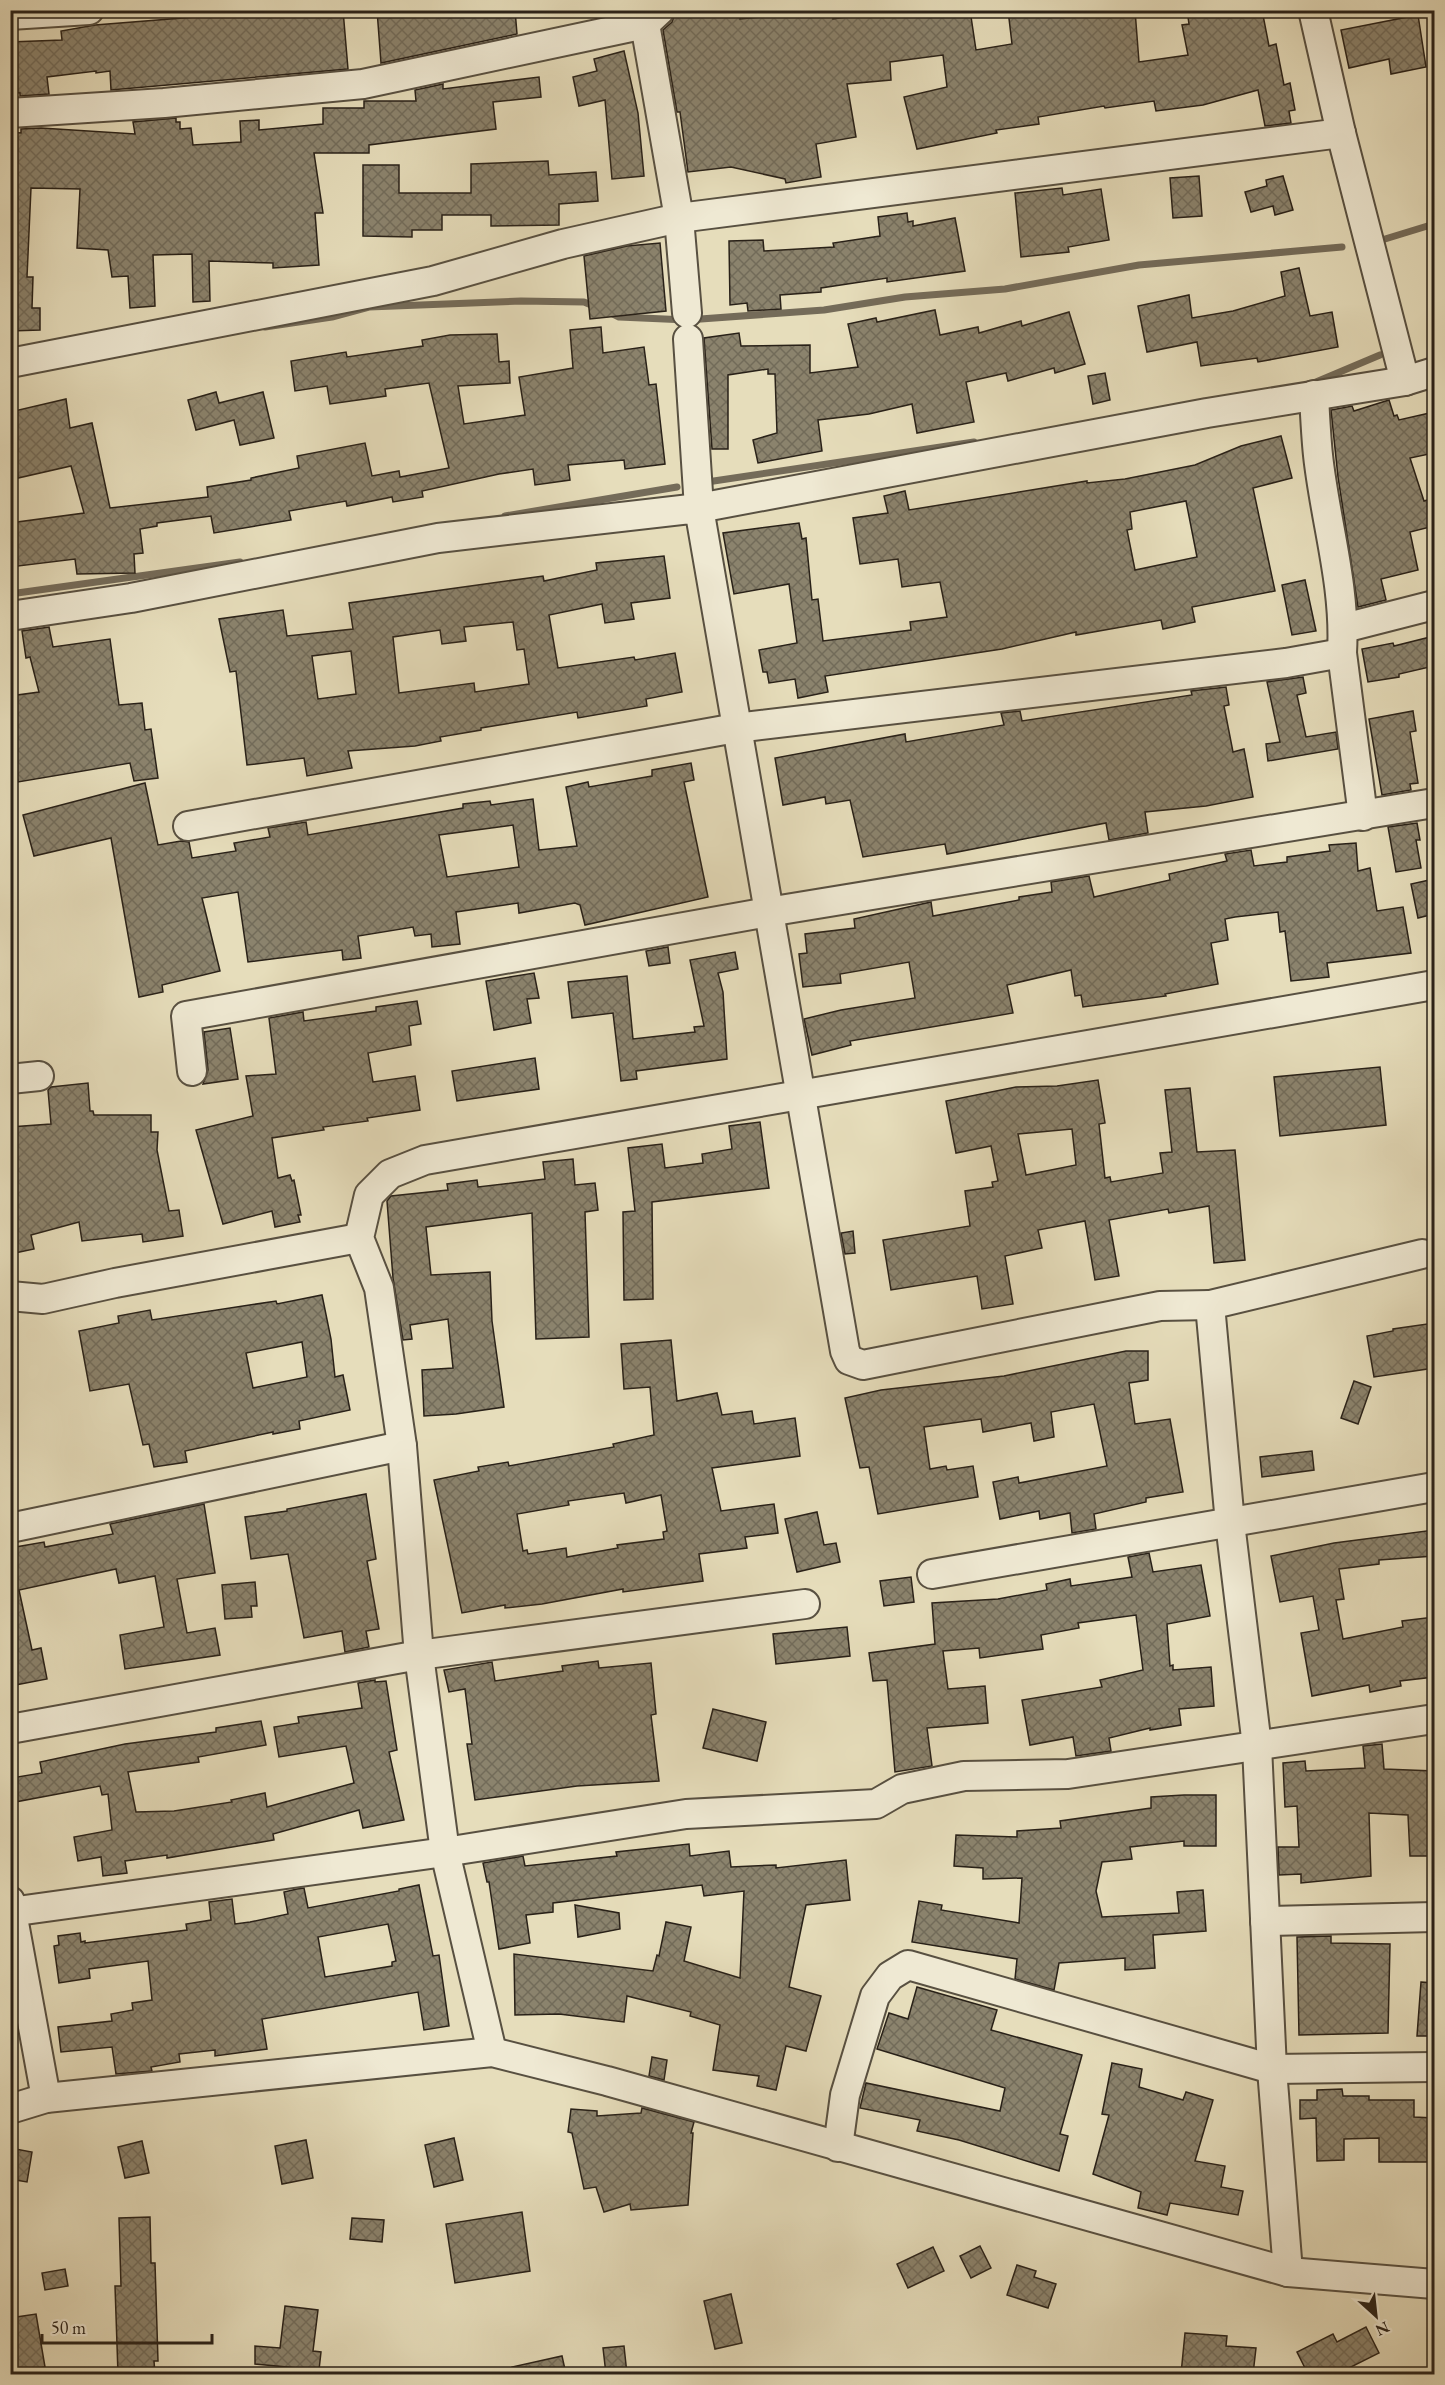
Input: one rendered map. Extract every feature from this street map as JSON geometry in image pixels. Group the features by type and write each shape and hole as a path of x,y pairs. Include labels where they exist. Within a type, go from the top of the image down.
{"street":[{"path":"1313,10 1341,133 1405,381"},
{"path":"10,15 80,11"},
{"path":"10,113 363,84 652,17 679,218 699,508 799,1096 845,1352 849,1360 863,1365 1160,1306 1210,1305 1422,1254"},
{"path":"10,363 434,281 563,244 679,218 1341,133"},
{"path":"10,616 131,598 438,538 699,508 1314,395 1405,381 1434,372"},
{"path":"1314,395 1318,455 1331,527 1363,816"},
{"path":"188,826 736,728 1286,663 1434,605"},
{"path":"192,1071 186,1016 768,912 1434,804"},
{"path":"492,2052 445,1852 419,1655 402,1446 379,1288 359,1238 369,1195 390,1174 425,1160 799,1096 1008,1057 1434,985"},
{"path":"10,1078 39,1076"},
{"path":"10,1296 43,1299 116,1283 359,1238"},
{"path":"1210,1305 1230,1523 1257,1746 1272,2069 1288,2272"},
{"path":"10,1528 402,1446"},
{"path":"932,1574 1434,1487"},
{"path":"10,1729 419,1655 805,1604"},
{"path":"46,2098 11,1908 445,1852 686,1814 876,1804 902,1789 964,1776 1068,1774 1434,1719"},
{"path":"1265,1921 1434,1917"},
{"path":"837,2146 845,2095 875,1996 890,1976 908,1965 1272,2069 1434,2067"},
{"path":"10,2109 46,2098 492,2052 1288,2272 1434,2284"}],"building":[{"path":"195,10 343,10 348,69 111,90 110,71 96,73 96,71 47,77 49,94 20,96 20,93 10,92 10,42 62,40 61,31 95,25 195,17"},
{"path":"377,10 515,10 517,34 381,63"},
{"path":"676,10 739,10 740,19 803,13 802,10 832,10 833,19 900,10 970,10 976,50 1012,44 1008,10 1135,10 1139,62 1188,55 1182,25 1189,24 1187,10 1262,10 1269,46 1276,44 1284,85 1290,83 1295,110 1289,111 1291,123 1265,126 1258,90 1203,105 1156,111 1154,101 1105,108 1104,106 1038,117 1039,124 996,130 997,133 917,149 904,97 947,87 943,55 890,62 891,80 847,84 856,137 816,144 821,177 786,183 785,179 731,167 688,172 680,112 677,112 663,30 672,22"},
{"path":"1418,15 1426,67 1391,74 1389,59 1349,68 1341,30"},
{"path":"624,51 638,113 644,176 612,179 605,100 579,106 573,77 597,71 594,59"},
{"path":"539,77 541,97 493,102 496,129 369,145 369,153 314,153 323,213 315,213 319,265 273,268 273,263 209,261 210,301 193,302 192,254 153,255 155,306 130,308 128,276 112,277 108,250 77,248 80,189 31,188 27,277 33,277 32,308 40,308 40,330 10,331 10,132 21,133 21,129 41,128 135,134 133,122 176,118 176,122 180,122 180,129 191,128 193,145 241,142 240,121 259,120 259,130 323,124 323,108 364,108 364,101 416,101 415,90 443,84 443,89"},
{"path":"548,161 549,175 596,172 598,201 559,204 559,225 491,226 491,215 442,215 442,230 412,230 412,237 363,236 363,165 399,165 399,193 471,193 471,164"},
{"path":"1199,176 1202,216 1173,218 1170,178"},
{"path":"1283,176 1293,210 1275,215 1273,206 1251,212 1245,192 1267,186 1266,180"},
{"path":"1062,188 1063,195 1101,189 1109,240 1068,247 1069,252 1021,257 1015,193"},
{"path":"907,213 908,222 913,221 913,226 955,218 965,271 887,282 887,278 821,288 821,292 780,295 781,309 748,311 747,303 730,305 729,241 763,240 764,251 834,247 833,243 880,236 878,217"},
{"path":"660,243 666,311 590,319 584,256 627,246"},
{"path":"1299,268 1310,316 1332,312 1338,347 1258,362 1257,358 1201,366 1197,342 1147,352 1138,306 1189,295 1192,318 1233,311 1285,296 1281,272"},
{"path":"935,310 940,335 978,327 979,333 1021,321 1022,326 1069,312 1085,364 1055,373 1054,368 1008,381 1006,373 966,382 974,422 917,433 912,404 869,414 818,420 822,451 758,463 753,440 777,433 775,374 768,374 768,369 728,375 728,449 712,449 704,338 739,333 741,346 810,345 810,373 858,367 848,324 876,318 877,322"},
{"path":"601,327 603,353 644,347 649,385 656,384 665,464 625,469 624,460 568,465 570,480 535,485 533,469 499,474 422,491 423,497 393,502 392,497 347,506 346,501 289,511 291,520 214,533 211,516 157,523 157,526 140,529 143,553 134,554 135,573 77,574 75,559 10,567 10,523 84,513 71,466 18,478 10,442 10,412 66,399 70,428 92,423 110,508 208,497 207,487 251,480 251,478 299,468 297,456 365,443 372,476 399,471 400,477 449,468 429,383 385,389 386,396 330,404 327,386 295,391 291,361 346,352 347,357 423,346 422,340 450,335 497,334 499,362 509,361 510,383 458,386 464,424 525,415 519,377 573,368 570,330"},
{"path":"1105,373 1110,400 1093,404 1088,376"},
{"path":"216,392 219,403 263,392 274,438 240,445 234,420 196,430 188,400"},
{"path":"1389,400 1394,416 1397,415 1399,420 1434,412 1434,453 1410,458 1424,501 1434,498 1434,526 1410,532 1418,570 1381,579 1386,600 1358,607 1338,477 1331,410 1352,406 1354,411"},
{"path":"1281,436 1292,478 1253,488 1275,591 1192,607 1195,622 1163,629 1161,620 1076,635 1076,632 1002,649 825,676 828,692 798,698 795,679 769,683 767,672 763,672 759,650 797,643 789,584 734,594 723,533 799,523 802,539 806,538 812,600 818,599 823,641 911,630 910,622 947,617 940,582 902,587 898,559 860,564 853,518 888,513 884,496 905,491 909,510 1087,481 1087,483 1125,479 1195,465 1241,446","holes":["1186,501 1197,557 1135,570 1127,530 1132,529 1130,512"]},
{"path":"664,556 670,598 631,603 634,619 605,623 602,604 549,615 558,668 634,657 635,660 675,653 682,692 646,699 647,706 578,718 577,712 481,728 481,730 440,737 441,741 415,746 348,751 352,768 307,776 304,758 247,765 236,671 230,672 219,619 283,610 287,636 353,629 349,603 543,576 544,581 597,570 596,563","holes":["513,622 517,650 524,649 529,684 475,692 474,683 399,693 393,637 440,630 442,644 466,641 464,627","351,651 356,694 318,699 312,656"]},
{"path":"1305,580 1316,631 1292,635 1282,585"},
{"path":"49,627 53,647 110,639 119,705 142,703 145,730 151,729 158,778 134,781 130,763 18,782 10,737 10,696 39,692 30,657 26,658 22,631"},
{"path":"1434,636 1434,666 1399,674 1399,677 1368,682 1362,649 1393,643 1394,646"},
{"path":"1303,677 1306,693 1297,695 1306,737 1336,732 1338,749 1268,761 1266,744 1280,742 1267,682"},
{"path":"1226,687 1229,705 1224,706 1233,752 1244,749 1253,797 1206,806 1145,812 1148,833 1109,840 1106,823 947,854 945,844 863,857 850,800 826,804 825,797 783,805 775,758 905,734 906,742 1004,725 1001,713 1020,711 1022,721 1192,695 1191,691"},
{"path":"1413,711 1416,731 1410,732 1418,783 1410,784 1411,790 1382,795 1369,719"},
{"path":"691,763 694,780 684,782 708,897 585,925 580,905 575,903 519,913 518,903 456,912 460,944 432,947 431,934 415,936 413,927 358,936 361,958 343,960 342,950 248,962 238,892 202,898 220,971 162,985 163,992 139,997 111,838 34,856 23,815 145,783 158,845 189,842 192,858 236,851 234,843 270,837 268,828 306,822 308,835 463,808 463,804 490,801 491,805 533,799 539,850 577,846 566,787 588,782 589,787 652,776 652,770","holes":["513,825 519,867 447,877 439,835"]},
{"path":"1417,823 1420,840 1416,840 1421,868 1396,872 1388,827"},
{"path":"1356,843 1358,871 1370,868 1377,911 1403,907 1411,953 1327,963 1329,977 1291,981 1285,931 1280,932 1278,912 1235,917 1225,919 1228,940 1211,943 1218,984 1165,994 1166,996 1083,1007 1081,995 1075,996 1071,970 1007,985 1013,1013 850,1041 851,1045 812,1055 804,1019 841,1010 915,998 909,962 840,974 841,983 803,987 799,954 807,953 805,934 855,928 854,919 931,902 933,916 1019,900 1019,897 1052,892 1051,882 1089,876 1094,897 1170,880 1169,874 1227,861 1225,854 1251,850 1254,866 1287,862 1287,857 1330,851 1329,845"},
{"path":"1434,879 1434,914 1418,918 1411,884"},
{"path":"668,947 670,963 649,966 646,951"},
{"path":"735,952 738,969 718,973 723,992 727,1059 636,1071 637,1079 621,1081 613,1013 572,1018 568,982 627,976 633,1039 695,1032 694,1027 704,1026 690,960"},
{"path":"534,973 539,998 527,999 531,1023 494,1030 486,981"},
{"path":"417,1001 421,1024 409,1026 411,1045 368,1053 373,1082 415,1076 420,1110 367,1118 368,1121 323,1127 324,1130 272,1138 278,1178 290,1175 292,1181 294,1180 301,1215 298,1215 300,1222 275,1227 272,1211 223,1224 196,1130 253,1116 246,1076 276,1074 269,1018 303,1012 304,1021 376,1011 376,1007"},
{"path":"230,1028 238,1079 203,1084 208,1070 204,1032"},
{"path":"535,1058 539,1089 457,1101 452,1071"},
{"path":"1380,1067 1386,1125 1280,1136 1274,1077"},
{"path":"1098,1080 1105,1123 1099,1124 1105,1178 1110,1177 1111,1182 1163,1173 1160,1153 1172,1152 1165,1090 1190,1088 1197,1152 1235,1150 1245,1260 1214,1263 1209,1206 1169,1213 1168,1209 1109,1220 1119,1276 1095,1280 1085,1221 1038,1230 1042,1248 1005,1256 1013,1304 982,1309 977,1276 891,1290 883,1240 970,1226 965,1191 993,1187 992,1182 998,1181 991,1146 956,1153 946,1101 1016,1087 1057,1086","holes":["1072,1129 1076,1165 1026,1175 1018,1134"]},
{"path":"88,1083 90,1111 93,1111 94,1115 151,1115 151,1132 158,1132 157,1150 169,1211 179,1210 183,1236 143,1242 142,1234 82,1241 79,1222 31,1235 34,1249 10,1254 10,1127 51,1124 48,1090 51,1087"},
{"path":"760,1122 769,1188 652,1202 653,1299 624,1300 623,1212 635,1211 628,1148 662,1144 665,1168 703,1163 702,1154 732,1149 729,1126"},
{"path":"573,1159 575,1185 595,1183 598,1210 585,1212 589,1337 536,1339 532,1213 426,1227 431,1275 490,1272 492,1321 504,1407 424,1416 422,1370 453,1368 448,1319 410,1325 412,1339 403,1340 393,1278 387,1201 391,1196 448,1190 447,1184 477,1180 478,1187 545,1179 543,1162"},
{"path":"853,1231 855,1253 845,1254 841,1233"},
{"path":"322,1295 331,1339 335,1377 343,1375 350,1410 299,1421 300,1429 273,1434 273,1432 185,1451 187,1462 154,1467 149,1444 143,1445 129,1384 90,1391 79,1331 119,1323 118,1316 150,1310 152,1320 276,1301 277,1304","holes":["302,1342 307,1377 253,1388 246,1353"]},
{"path":"1434,1323 1434,1368 1374,1377 1367,1336 1393,1331 1393,1329"},
{"path":"671,1340 677,1401 717,1393 722,1415 752,1411 754,1424 795,1418 800,1456 712,1468 721,1511 774,1504 778,1533 745,1537 747,1548 699,1554 703,1581 623,1592 623,1589 542,1604 505,1608 505,1605 462,1613 434,1480 479,1471 478,1467 508,1462 509,1466 614,1447 613,1444 654,1435 650,1387 624,1389 621,1344","holes":["624,1493 626,1503 661,1495 667,1531 663,1532 664,1539 617,1545 618,1548 567,1557 566,1548 528,1554 527,1550 523,1551 517,1514 569,1505 568,1501"]},
{"path":"1126,1351 1148,1351 1148,1380 1129,1383 1135,1424 1170,1419 1183,1492 1146,1498 1146,1502 1094,1514 1096,1529 1072,1533 1070,1513 1040,1519 1039,1511 1000,1519 993,1482 1018,1477 1019,1483 1107,1466 1094,1404 1051,1412 1054,1437 1034,1441 1031,1423 983,1432 981,1419 924,1427 930,1469 946,1466 947,1470 973,1466 978,1497 878,1514 869,1467 860,1468 845,1398 881,1390 1004,1376"},
{"path":"1354,1381 1371,1387 1358,1424 1341,1418"},
{"path":"1312,1451 1314,1470 1262,1477 1260,1457"},
{"path":"366,1494 376,1559 367,1561 379,1629 366,1631 369,1647 345,1652 342,1631 304,1638 288,1554 251,1559 245,1517 287,1511 287,1509"},
{"path":"204,1504 215,1573 177,1579 187,1633 215,1628 220,1655 125,1669 120,1635 164,1627 155,1576 119,1583 116,1569 19,1590 32,1650 41,1648 47,1679 10,1686 10,1548 44,1542 45,1547 113,1534 110,1524"},
{"path":"817,1512 824,1545 836,1543 840,1562 797,1572 785,1519"},
{"path":"1434,1530 1434,1556 1379,1560 1379,1564 1339,1569 1344,1599 1336,1600 1343,1639 1403,1627 1402,1621 1434,1617 1434,1677 1400,1681 1401,1686 1370,1692 1369,1685 1312,1696 1301,1633 1319,1630 1313,1596 1280,1602 1271,1556 1334,1543"},
{"path":"1149,1553 1153,1572 1201,1565 1210,1616 1167,1624 1170,1666 1173,1665 1173,1670 1211,1667 1214,1706 1179,1709 1181,1725 1150,1730 1150,1728 1109,1738 1111,1751 1076,1756 1073,1737 1030,1745 1022,1700 1102,1687 1100,1680 1143,1670 1136,1615 1078,1623 1079,1628 1041,1635 1043,1649 980,1658 979,1648 943,1651 948,1689 985,1686 988,1723 927,1728 932,1766 895,1772 887,1680 873,1681 869,1653 935,1644 932,1603 998,1599 1047,1590 1046,1584 1070,1579 1071,1586 1132,1577 1128,1557"},
{"path":"911,1577 914,1602 884,1606 880,1581"},
{"path":"255,1582 257,1606 251,1606 252,1617 225,1619 222,1585"},
{"path":"847,1627 850,1656 776,1664 773,1634"},
{"path":"598,1661 599,1668 651,1663 656,1714 651,1715 659,1781 577,1786 475,1800 467,1744 472,1744 465,1689 449,1692 444,1670 492,1662 495,1681 563,1671 562,1666"},
{"path":"375,1680 375,1682 386,1681 397,1750 389,1752 404,1820 363,1828 359,1810 273,1834 274,1840 167,1858 167,1855 125,1861 127,1873 103,1876 101,1857 78,1861 74,1837 112,1830 108,1794 102,1795 100,1786 15,1802 11,1778 42,1773 40,1762 125,1744 216,1732 216,1728 261,1721 266,1745 198,1757 199,1762 128,1772 136,1812 174,1811 232,1802 231,1800 265,1793 267,1807 354,1783 346,1746 279,1757 274,1727 299,1723 298,1717 362,1708 358,1683"},
{"path":"713,1709 766,1722 757,1761 703,1748"},
{"path":"1382,1744 1384,1769 1434,1771 1434,1856 1410,1856 1408,1815 1369,1813 1371,1876 1301,1883 1301,1874 1279,1875 1278,1847 1299,1847 1297,1806 1285,1807 1283,1763 1305,1761 1306,1771 1365,1768 1363,1746"},
{"path":"1216,1795 1216,1846 1184,1846 1184,1841 1130,1847 1132,1859 1102,1862 1096,1891 1102,1917 1179,1913 1177,1892 1203,1890 1206,1931 1153,1935 1155,1968 1125,1970 1125,1958 1059,1963 1054,1990 1015,1979 1017,1959 912,1942 919,1901 942,1905 941,1910 1019,1923 1022,1878 983,1879 983,1868 954,1866 956,1835 1017,1837 1017,1831 1061,1828 1060,1821 1151,1808 1151,1797"},
{"path":"689,1844 690,1856 729,1851 731,1867 776,1865 776,1868 846,1860 850,1900 806,1905 789,1987 821,1996 806,2051 786,2046 776,2090 757,2086 759,2076 713,2070 720,2025 690,2016 691,2012 627,1996 624,2022 559,2014 515,2015 514,1954 653,1971 657,1955 659,1956 666,1922 691,1927 684,1961 740,1978 744,1891 704,1896 702,1885 553,1903 553,1912 526,1915 530,1943 499,1949 489,1882 487,1882 483,1863 523,1856 525,1866 617,1856 616,1852"},
{"path":"419,1885 433,1956 439,1955 449,2026 424,2030 418,1992 262,2019 267,2049 215,2056 215,2050 179,2054 180,2062 151,2067 152,2071 116,2074 112,2047 61,2052 58,2027 112,2021 111,2014 133,2010 132,2003 152,2000 148,1961 89,1969 90,1978 59,1983 54,1946 59,1945 58,1936 80,1933 81,1942 85,1941 85,1943 187,1930 186,1924 211,1920 209,1902 232,1899 235,1924 250,1922 288,1914 284,1892 304,1888 308,1908 399,1891 399,1889","holes":["388,1924 396,1961 392,1962 392,1966 325,1977 318,1937"]},
{"path":"575,1905 619,1913 620,1929 578,1937"},
{"path":"1331,1936 1331,1943 1390,1944 1388,2033 1299,2035 1297,1937"},
{"path":"1421,1982 1434,1983 1434,2036 1417,2036"},
{"path":"917,1987 997,2010 991,2030 1082,2055 1060,2134 1068,2136 1059,2171 959,2140 917,2131 920,2120 860,2108 866,2083 1000,2111 1005,2088 877,2049 889,2013 908,2019"},
{"path":"652,2057 667,2060 664,2080 649,2076"},
{"path":"1112,2063 1142,2069 1139,2087 1183,2100 1186,2092 1213,2100 1195,2161 1225,2166 1221,2187 1243,2191 1238,2215 1170,2203 1167,2215 1138,2208 1141,2192 1093,2174 1109,2115 1102,2114"},
{"path":"1342,2089 1343,2096 1369,2096 1369,2100 1414,2100 1414,2117 1434,2118 1434,2162 1379,2162 1379,2138 1344,2139 1344,2160 1317,2161 1316,2118 1300,2119 1300,2100 1317,2100 1317,2090"},
{"path":"642,2108 694,2122 691,2133 693,2133 688,2205 631,2210 630,2204 604,2212 596,2187 584,2189 572,2133 568,2132 571,2109 597,2111 597,2116 641,2113"},
{"path":"454,2138 463,2180 434,2187 425,2145"},
{"path":"306,2140 313,2178 282,2184 275,2146"},
{"path":"142,2141 149,2173 125,2178 118,2147"},
{"path":"10,2148 32,2152 27,2182 10,2179"},
{"path":"522,2212 530,2271 455,2283 446,2224"},
{"path":"150,2217 151,2263 155,2263 158,2361 154,2361 155,2374 118,2374 115,2286 121,2286 119,2218"},
{"path":"352,2218 384,2220 382,2242 350,2239"},
{"path":"980,2246 991,2268 971,2278 960,2256"},
{"path":"933,2247 944,2271 908,2288 897,2264"},
{"path":"1017,2265 1036,2271 1034,2277 1056,2284 1048,2308 1007,2295"},
{"path":"65,2269 68,2286 45,2290 42,2273"},
{"path":"731,2294 742,2343 715,2349 704,2301"},
{"path":"285,2306 318,2310 313,2351 321,2352 319,2370 255,2364 255,2346 280,2348"},
{"path":"36,2314 45,2367 29,2370 30,2374 10,2374 10,2318"},
{"path":"1366,2327 1379,2353 1337,2374 1308,2374 1297,2352 1333,2334 1337,2342"},
{"path":"1185,2333 1227,2336 1226,2346 1256,2348 1253,2374 1181,2374"},
{"path":"624,2346 627,2374 606,2374 603,2348"},
{"path":"562,2356 566,2374 513,2374 512,2367"}],"waterway":[{"path":"1385,239 1434,224"},
{"path":"609,312 619,317 687,320 824,310 905,297 1005,289 1139,265 1342,247"},
{"path":"265,327 332,317 369,307 521,301 584,302 596,307"},
{"path":"1316,382 1380,355"},
{"path":"707,482 974,442"},
{"path":"505,516 677,487"},
{"path":"10,594 240,562"}]}
